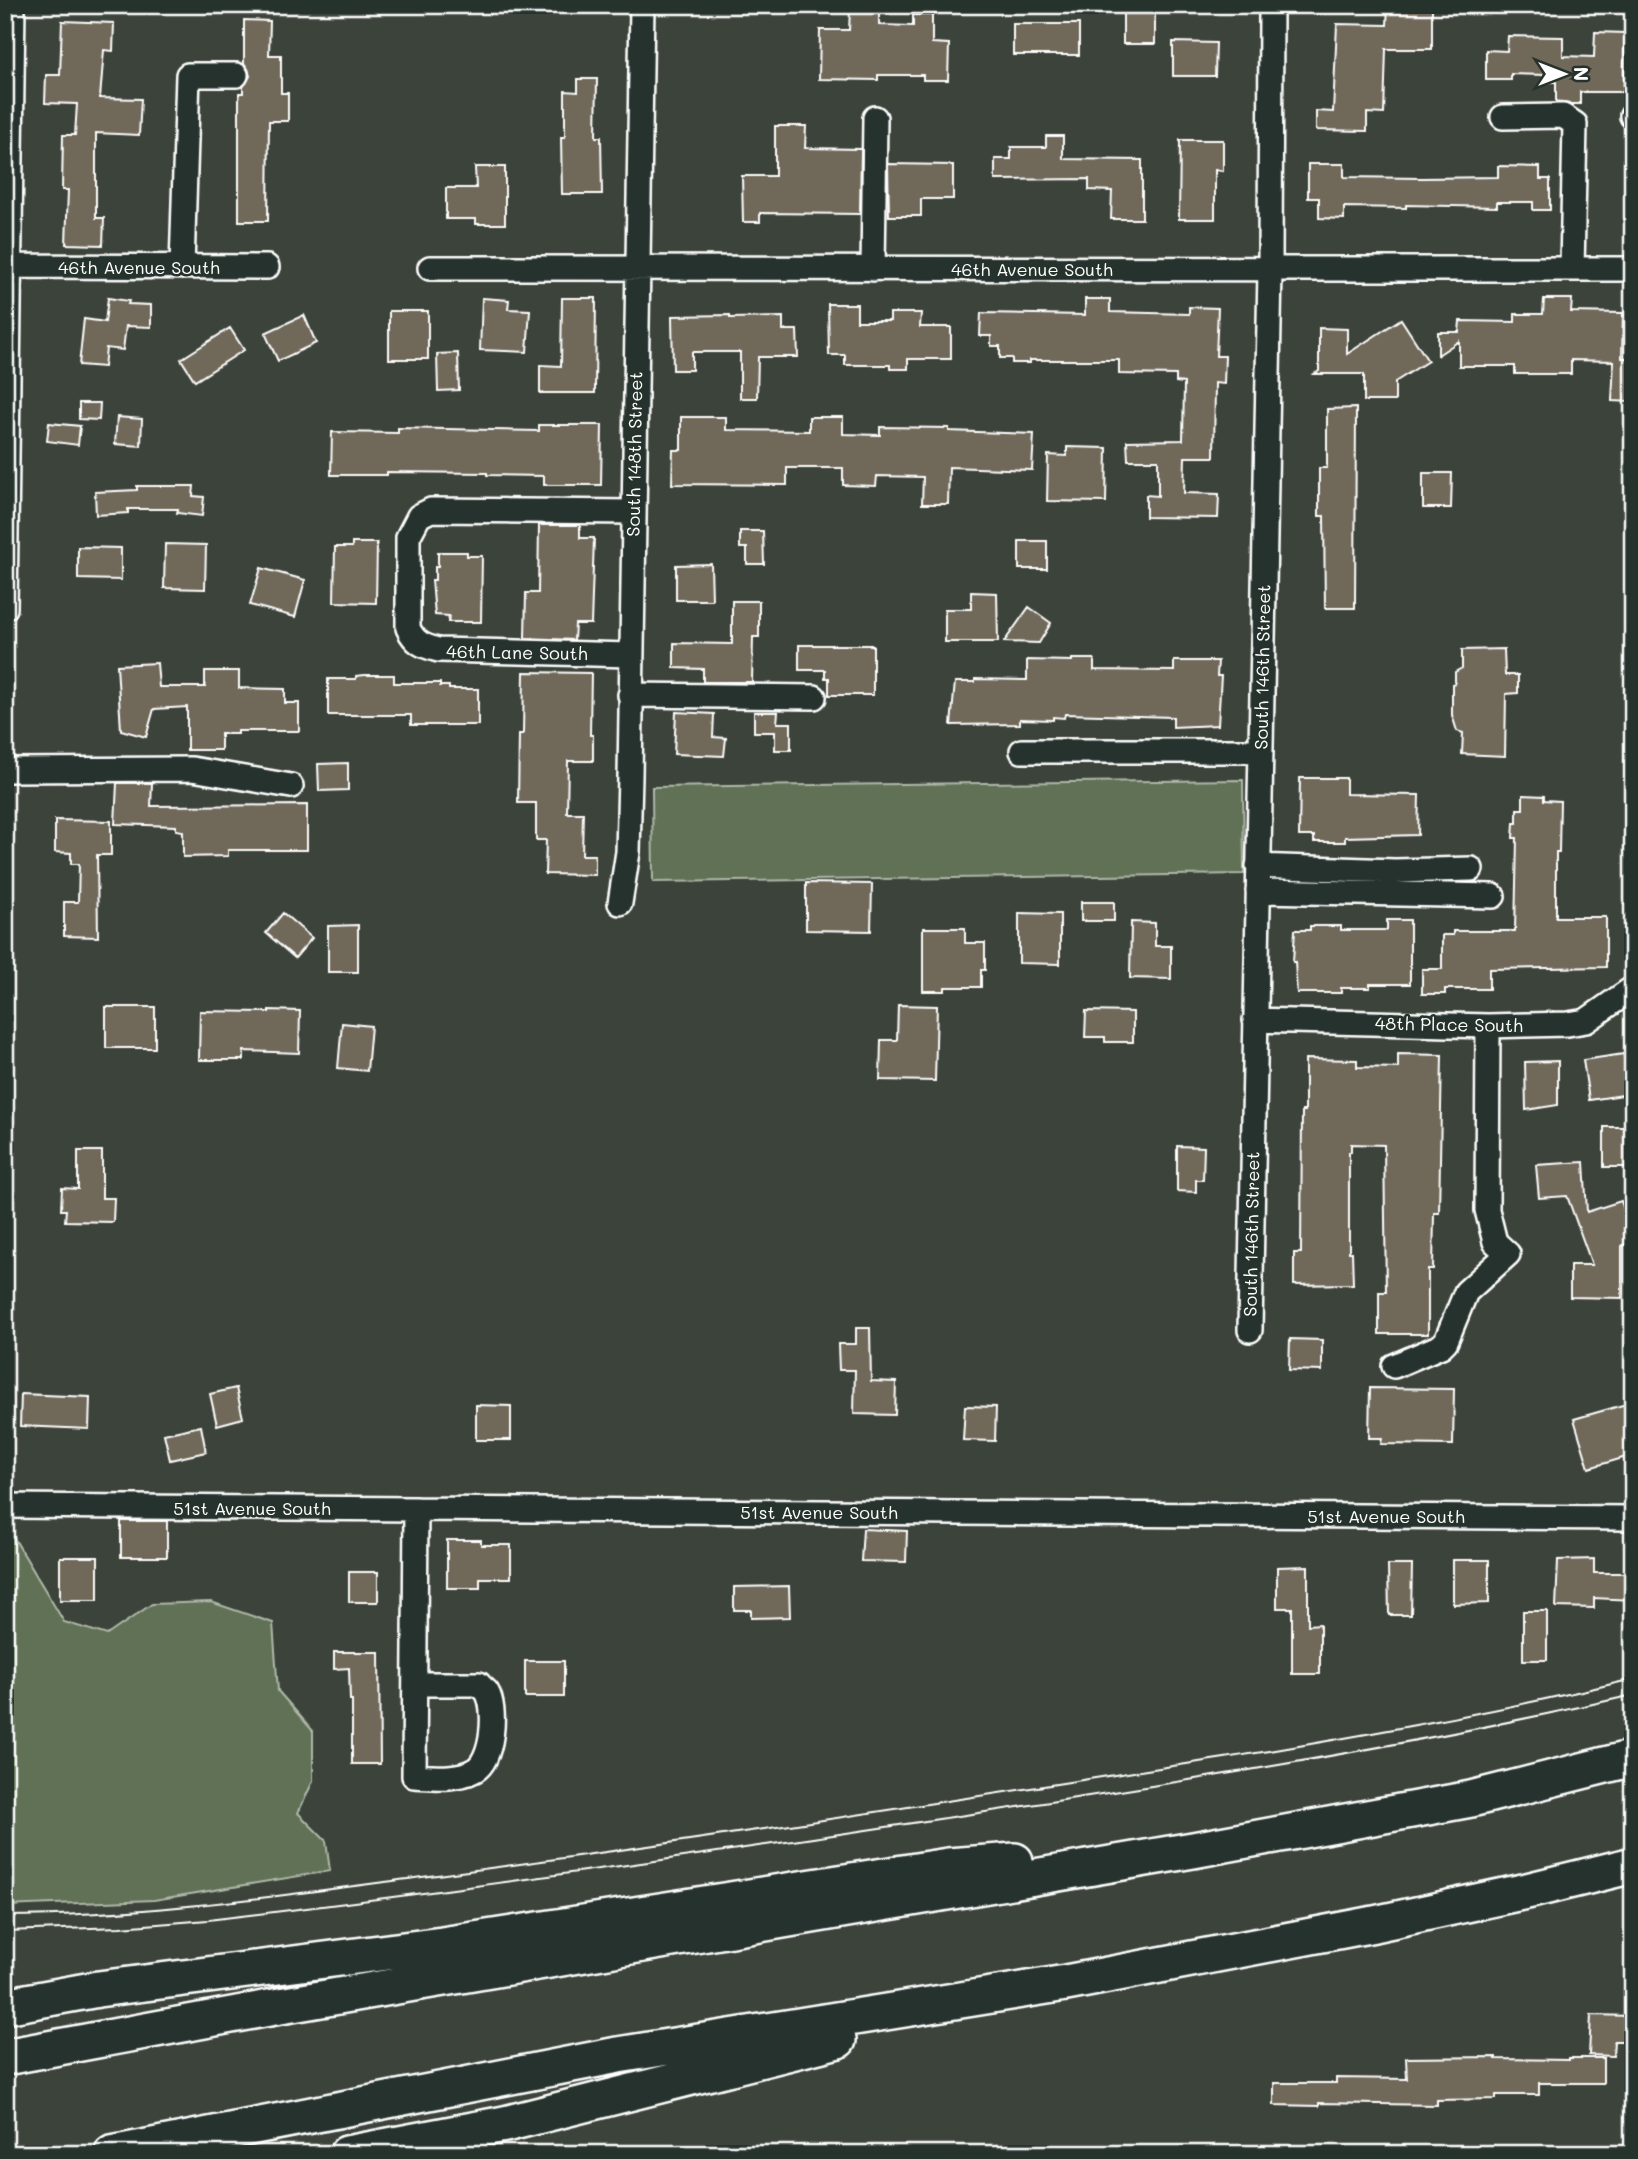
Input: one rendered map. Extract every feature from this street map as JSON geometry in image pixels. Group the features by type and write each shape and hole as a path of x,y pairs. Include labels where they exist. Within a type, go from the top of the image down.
{"highway":[{"path":"5,2057 240,2013 1194,1850 1471,1799 1633,1758"},
{"path":"5,2006 98,1989 442,1945 948,1866 1194,1850"},
{"path":"112,2154 618,2055 1066,1983 1374,1924 1633,1865"},
{"path":"347,2154 505,2124 1066,1983"}],"street":[{"path":"5,608 13,5"},
{"name":"South 148th Street","path":"620,903 628,852 642,5"},
{"name":"South 146th Street","path":"1250,1329 1270,270 1271,5"},
{"path":"182,267 188,75 236,75"},
{"path":"1503,117 1563,116 1575,124 1572,269"},
{"path":"873,269 875,118"},
{"name":"46th Avenue South","path":"10,266 267,267"},
{"name":"46th Avenue South","path":"430,268 1633,269"},
{"name":"46th Lane South","path":"630,654 438,650 425,647 414,640 408,628 408,537 419,516 431,510 633,513"},
{"path":"630,695 814,697"},
{"path":"1023,751 1260,751"},
{"path":"5,770 192,769 291,786"},
{"path":"1258,866 1395,871 1471,869"},
{"path":"1258,891 1493,896"},
{"name":"48th Place South","path":"1255,1020 1488,1026 1568,1024 1586,1021 1633,988"},
{"path":"1394,1366 1441,1346 1446,1341 1466,1292 1508,1254 1495,1242 1487,1210 1488,1026"},
{"name":"51st Avenue South","path":"5,1506 1633,1518"},
{"path":"415,1684 479,1684 487,1692 494,1716 487,1755 476,1769 447,1778 414,1776 416,1509"}],"green space":[{"path":"1243,780 1244,874 653,882 652,787"},
{"path":"5,1536 14,1538 64,1622 107,1635 152,1604 211,1602 273,1623 278,1691 313,1731 313,1781 298,1813 326,1841 330,1871 154,1900 5,1906"}],"building":[{"path":"1388,5 1432,5 1432,49 1386,49 1384,114 1367,113 1367,131 1316,130 1316,111 1333,112 1337,24 1387,25"},
{"path":"850,10 879,11 879,25 913,26 913,15 932,15 932,43 949,44 948,80 923,80 923,75 878,75 878,80 819,79 820,30 849,30"},
{"path":"1123,12 1155,12 1155,44 1123,44"},
{"path":"244,20 270,21 269,55 281,55 281,93 288,93 288,121 269,121 268,221 239,221 239,93 243,93 243,87 250,76 244,63"},
{"path":"62,21 114,23 113,51 104,50 100,98 141,99 139,135 96,133 96,218 104,218 103,245 66,244 68,190 62,190 63,135 75,135 77,104 45,103 46,75 60,75"},
{"path":"1013,24 1079,24 1079,55 1013,55"},
{"path":"1595,32 1625,33 1624,92 1580,92 1580,104 1570,104 1556,102 1556,82 1546,82 1546,75 1511,74 1511,80 1486,80 1486,50 1507,51 1508,36 1563,37 1563,56 1594,57"},
{"path":"1173,42 1216,43 1215,76 1173,76"},
{"path":"578,79 597,79 596,137 601,137 602,194 562,194 561,137 565,137 565,91 578,92"},
{"path":"775,126 806,126 805,148 861,149 860,214 760,213 760,222 743,222 742,176 775,176"},
{"path":"1046,136 1063,136 1063,159 1142,160 1142,219 1111,219 1112,191 1089,190 1089,179 995,180 995,159 1011,159 1011,147 1046,147"},
{"path":"1180,140 1223,140 1223,171 1215,170 1215,219 1179,219"},
{"path":"888,164 953,165 953,199 921,199 921,216 889,216"},
{"path":"1308,164 1344,164 1344,177 1498,177 1498,166 1540,167 1540,179 1550,179 1550,210 1533,210 1533,202 1497,202 1497,207 1344,207 1344,219 1319,218 1319,198 1308,198"},
{"path":"475,167 505,167 505,224 476,224 476,219 446,219 446,188 476,188"},
{"path":"108,298 129,301 128,304 151,305 151,327 126,326 123,350 106,348 104,367 79,365 84,319 105,322"},
{"path":"482,298 509,300 508,309 530,310 527,352 480,350"},
{"path":"562,298 596,298 595,393 540,393 540,365 561,366"},
{"path":"1085,299 1110,299 1110,312 1189,314 1189,307 1218,308 1216,356 1225,356 1224,384 1215,383 1214,457 1185,457 1184,493 1219,494 1218,518 1146,517 1146,495 1158,496 1158,460 1128,460 1127,441 1183,440 1184,383 1176,382 1176,375 1119,374 1119,360 1030,360 1030,363 1012,363 1012,358 1000,358 1000,346 991,346 991,336 980,336 981,313 1085,315"},
{"path":"1544,299 1572,299 1571,312 1623,313 1622,358 1633,358 1633,402 1612,401 1614,361 1571,360 1571,374 1515,374 1515,366 1459,366 1459,341 1438,355 1438,332 1459,332 1460,321 1515,322 1515,314 1543,314"},
{"path":"828,304 857,304 857,321 890,321 890,313 921,313 920,327 951,327 951,359 908,359 908,369 890,369 890,365 845,365 845,355 829,355"},
{"path":"389,311 428,311 428,359 389,359"},
{"path":"304,315 316,343 278,361 265,333"},
{"path":"730,315 730,318 783,317 783,330 797,330 798,357 758,357 757,398 740,398 740,352 692,352 692,370 673,370 672,316"},
{"path":"1401,319 1428,361 1395,382 1395,401 1364,401 1364,374 1314,374 1319,371 1319,328 1347,329 1347,354"},
{"path":"230,328 244,350 195,381 181,359"},
{"path":"458,353 459,390 438,391 437,354"},
{"path":"79,403 100,403 99,420 79,419"},
{"path":"1356,408 1355,608 1325,608 1324,516 1319,516 1319,468 1327,468 1327,409"},
{"path":"117,417 142,419 141,446 115,444"},
{"path":"681,417 726,417 726,430 809,431 809,417 843,417 843,434 880,435 880,427 949,428 949,431 1034,434 1032,470 949,467 948,504 922,504 923,477 877,476 876,486 843,485 843,468 787,468 787,485 672,484 673,450 681,450"},
{"path":"49,423 80,426 78,445 47,441"},
{"path":"539,425 602,425 601,485 544,485 544,476 487,473 387,472 387,475 331,475 332,432 398,433 398,428 539,431"},
{"path":"1067,447 1107,448 1106,502 1047,501 1048,455 1067,456"},
{"path":"1423,473 1452,473 1451,508 1423,508"},
{"path":"137,486 194,486 193,496 204,497 202,516 177,513 178,509 128,509 128,513 96,515 95,492 137,490"},
{"path":"539,525 580,525 580,538 594,538 591,624 575,624 574,640 525,638 526,593 538,593"},
{"path":"740,531 763,531 764,564 747,564 747,548 740,548"},
{"path":"1019,541 1047,541 1047,569 1019,569"},
{"path":"352,543 377,543 376,603 334,602 335,547 352,547"},
{"path":"165,544 206,545 205,589 164,588"},
{"path":"78,547 121,548 121,580 78,579"},
{"path":"438,552 467,552 467,556 482,556 481,622 448,622 449,616 435,615 432,580 435,580 435,567 438,567"},
{"path":"711,564 712,600 676,600 676,565"},
{"path":"261,568 305,580 295,617 250,605"},
{"path":"971,592 997,593 998,642 945,642 945,609 971,609"},
{"path":"732,601 759,601 759,637 753,637 752,682 703,682 703,669 674,668 674,643 732,644"},
{"path":"1029,607 1051,623 1039,643 1004,642"},
{"path":"799,645 873,645 873,695 829,695 829,678 825,678 825,670 799,670"},
{"path":"1504,649 1505,675 1518,675 1518,693 1506,694 1505,756 1462,754 1463,733 1457,731 1452,715 1452,684 1455,683 1455,672 1462,668 1462,650"},
{"path":"1094,659 1094,670 1174,671 1174,661 1218,661 1217,676 1221,676 1218,725 1173,727 1173,717 1065,714 1064,718 1053,717 1053,720 1020,719 1020,724 951,725 955,682 975,682 975,679 1027,680 1027,660"},
{"path":"157,663 159,687 205,687 205,671 239,671 239,688 285,689 285,703 299,703 299,731 238,731 238,734 221,734 221,750 187,750 187,707 154,709 146,737 121,730 117,665"},
{"path":"524,672 591,673 590,735 593,735 593,761 568,761 567,813 583,813 582,855 595,855 595,875 545,874 546,840 536,840 536,803 518,803 519,734 523,734"},
{"path":"394,675 394,683 440,683 440,686 449,686 449,689 478,689 478,725 411,725 411,715 328,715 328,679 356,679 356,676"},
{"path":"676,712 714,714 713,737 726,738 724,756 674,754"},
{"path":"754,712 778,712 777,723 791,723 791,750 775,750 775,732 754,732"},
{"path":"348,763 348,790 319,791 318,764"},
{"path":"1300,778 1346,778 1346,794 1419,795 1418,835 1345,837 1345,842 1314,842 1314,836 1299,836"},
{"path":"117,783 152,783 151,806 307,805 307,850 228,850 228,856 183,857 183,831 176,830 176,826 115,824"},
{"path":"1523,795 1544,796 1544,800 1560,801 1559,852 1556,852 1556,917 1606,917 1606,967 1489,969 1489,989 1445,989 1445,994 1422,994 1422,969 1442,969 1442,935 1453,935 1453,931 1515,931 1517,838 1513,838 1517,809 1523,809"},
{"path":"55,820 111,821 111,855 97,855 98,937 64,936 64,902 78,902 79,864 71,864 71,853 55,852"},
{"path":"806,883 872,884 871,931 806,930"},
{"path":"1081,902 1114,902 1114,921 1081,921"},
{"path":"283,913 312,938 295,958 266,933"},
{"path":"1019,913 1060,914 1060,964 1019,963"},
{"path":"1387,920 1410,920 1410,984 1370,984 1370,988 1341,988 1341,993 1297,993 1293,962 1295,930 1310,930 1310,926 1341,926 1341,930 1387,930"},
{"path":"1131,922 1155,923 1155,946 1171,946 1171,979 1130,978"},
{"path":"358,925 358,972 328,972 328,926"},
{"path":"923,928 965,928 965,943 985,943 985,970 981,970 981,987 945,987 945,991 923,991"},
{"path":"898,1005 937,1006 935,1081 880,1080 881,1040 897,1040"},
{"path":"106,1007 155,1007 155,1048 106,1048"},
{"path":"200,1011 300,1011 299,1053 244,1051 244,1060 199,1060"},
{"path":"1086,1011 1133,1012 1133,1042 1105,1042 1105,1037 1085,1037"},
{"path":"342,1023 371,1026 367,1071 338,1068"},
{"path":"1398,1054 1442,1055 1439,1213 1434,1213 1433,1269 1428,1269 1428,1334 1379,1334 1379,1292 1386,1292 1384,1145 1351,1144 1349,1152 1349,1252 1352,1252 1353,1284 1294,1285 1294,1253 1301,1253 1305,1059 1357,1060 1357,1067 1398,1068"},
{"path":"1624,1054 1630,1094 1589,1100 1583,1060"},
{"path":"1558,1061 1558,1105 1526,1110 1525,1062"},
{"path":"1604,1127 1633,1127 1633,1167 1604,1167"},
{"path":"1177,1146 1204,1147 1203,1180 1196,1180 1196,1192 1177,1191"},
{"path":"78,1151 102,1151 102,1198 114,1198 113,1222 65,1221 66,1210 61,1210 62,1188 78,1189"},
{"path":"1584,1162 1587,1212 1621,1201 1633,1234 1633,1242 1622,1246 1622,1298 1570,1297 1570,1265 1592,1265 1567,1196 1539,1198 1536,1165"},
{"path":"856,1328 870,1328 871,1381 896,1382 895,1415 854,1414 855,1370 839,1370 838,1344 856,1344"},
{"path":"1290,1339 1322,1340 1322,1371 1289,1370"},
{"path":"236,1388 243,1418 217,1425 210,1394"},
{"path":"1370,1388 1454,1389 1453,1445 1381,1444 1382,1438 1369,1438"},
{"path":"21,1394 90,1397 89,1429 20,1426"},
{"path":"1633,1402 1633,1455 1589,1468 1574,1419"},
{"path":"476,1405 511,1406 511,1440 476,1440"},
{"path":"965,1406 996,1407 995,1441 963,1440"},
{"path":"201,1426 206,1452 170,1460 164,1434"},
{"path":"121,1521 167,1521 167,1557 121,1557"},
{"path":"863,1529 907,1531 906,1562 861,1561"},
{"path":"447,1540 481,1540 481,1545 511,1545 511,1578 480,1578 480,1588 447,1588"},
{"path":"60,1557 98,1557 98,1600 60,1600"},
{"path":"1594,1559 1594,1573 1633,1573 1633,1600 1594,1598 1594,1608 1556,1607 1558,1560"},
{"path":"1453,1560 1489,1560 1489,1603 1453,1604"},
{"path":"1388,1565 1412,1565 1411,1615 1389,1615"},
{"path":"1308,1566 1308,1625 1320,1624 1320,1674 1292,1674 1292,1608 1277,1608 1277,1567"},
{"path":"349,1572 378,1572 378,1602 349,1602"},
{"path":"789,1586 790,1617 751,1618 751,1610 734,1610 734,1587"},
{"path":"1523,1611 1547,1611 1547,1660 1523,1660"},
{"path":"334,1652 379,1652 380,1764 352,1764 349,1668 334,1669"},
{"path":"525,1661 564,1661 564,1697 525,1697"},
{"path":"1591,2015 1633,2016 1633,2041 1614,2041 1613,2056 1589,2055"},
{"path":"1496,2057 1569,2060 1603,2058 1603,2083 1539,2083 1539,2095 1496,2095 1496,2099 1437,2100 1437,2105 1274,2105 1274,2083 1336,2083 1336,2078 1407,2079 1406,2058"}],"tram line":[{"path":"5,1916 171,1908 335,1889 652,1846 1270,1751 1543,1700 1633,1679"},
{"path":"5,1931 120,1927 208,1920 653,1861 1277,1765 1455,1733 1633,1695"}]}
